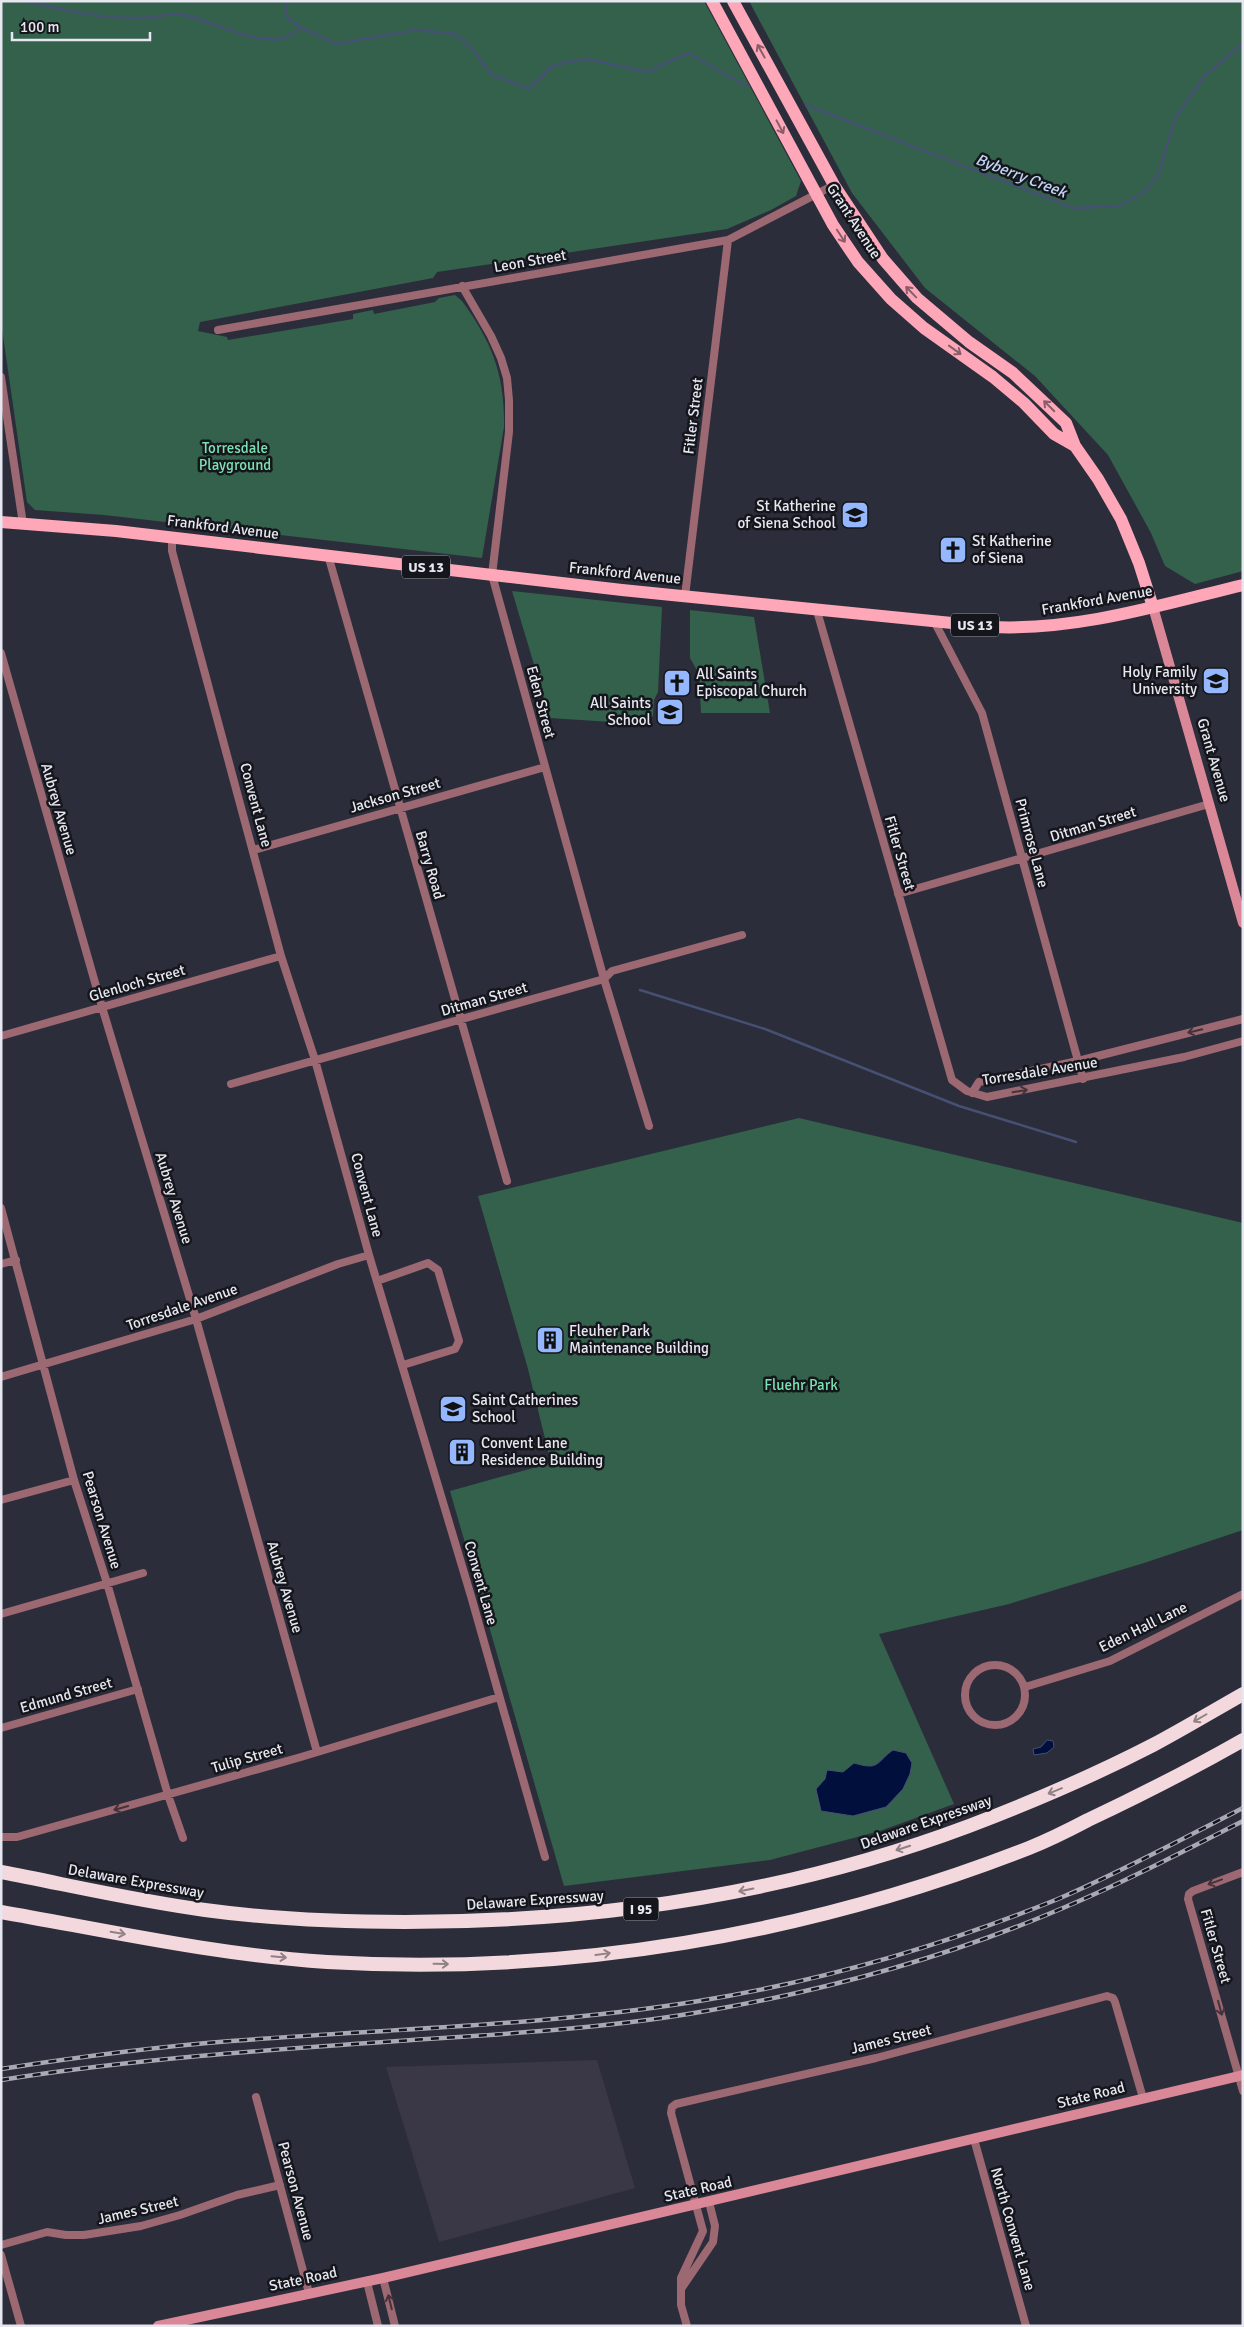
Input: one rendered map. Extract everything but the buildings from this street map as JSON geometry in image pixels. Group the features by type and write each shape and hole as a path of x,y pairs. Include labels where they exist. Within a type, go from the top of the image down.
{"highway":[{"name":"Delaware Expressway","path":"1,1872 204,1910 334,1922 475,1922 640,1909 789,1882 885,1854 968,1826 1069,1785 1146,1748 1243,1694"},
{"path":"1,1912 238,1954 328,1962 448,1964 581,1957 691,1941 800,1920 872,1902 1032,1847 1159,1787 1243,1740"},
{"path":"1,1921 98,1929"}],"main road":[{"name":"Grant Avenue","path":"712,1 816,194 858,262 891,299 924,328 1003,385 1054,434 1075,446"},
{"name":"Grant Avenue","path":"733,1 834,184 868,238 900,280 917,298 969,342 1002,364 1066,423 1075,446 1098,479 1121,519 1140,562 1243,923"},
{"name":"Frankford Avenue","path":"1,522 172,537 817,611 992,627 1043,627 1087,621 1243,586"},
{"name":"State Road","path":"158,2326 367,2282 1241,2076"}],"street":[{"name":"Leon Street","path":"218,330 728,240 834,184"},
{"name":"Fitler Street","path":"685,596 728,240"},
{"name":"Eden Street","path":"462,286 491,336 501,358 507,378 509,432 492,574 604,979 649,1126"},
{"path":"1,377 23,524"},
{"name":"Convent Lane","path":"172,537 172,551 281,956 315,1060 369,1255 403,1365 545,1857"},
{"name":"Barry Road","path":"328,556 507,1181"},
{"name":"Fitler Street","path":"817,611 949,1072 952,1080 972,1093"},
{"name":"Primrose Lane","path":"934,622 980,709 1084,1079"},
{"name":"Aubrey Avenue","path":"1,653 102,1007 196,1319 316,1752"},
{"name":"Jackson Street","path":"254,850 545,767"},
{"name":"Ditman Street","path":"898,894 1022,860 1209,804"},
{"name":"Ditman Street","path":"231,1084 604,979 612,971 742,935"},
{"name":"Glenloch Street","path":"1,1036 281,956"},
{"name":"Torresdale Avenue","path":"1243,1019 1078,1060 978,1082 972,1093 987,1097 1084,1079 1184,1058 1243,1041"},
{"name":"Pearson Avenue","path":"1,1208 74,1480 107,1584 168,1795 183,1838"},
{"name":"Torresdale Avenue","path":"1,1377 196,1319 338,1264 369,1255"},
{"path":"1,1264 16,1260"},
{"path":"378,1281 428,1263 438,1270 459,1341 458,1345 455,1349 403,1365"},
{"path":"1,1500 74,1480"},
{"path":"1,1614 143,1573"},
{"name":"Eden Hall Lane","path":"1025,1687 1110,1661 1243,1594"},
{"path":"990,1665 1003,1666 1014,1671 1025,1687 1026,1700 1021,1711 1012,1720 1001,1725 982,1722 972,1715 966,1704 965,1691 970,1679 978,1670 990,1665"},
{"name":"Edmund Street","path":"1,1728 138,1688"},
{"name":"Tulip Street","path":"1,1837 17,1837 168,1795 499,1697"},
{"name":"Fitler Street","path":"1243,1872 1210,1883 1189,1894 1241,2076 1243,2091"},
{"name":"James Street","path":"696,2204 671,2113 672,2107 676,2104 876,2058 1102,1997 1112,1998 1115,2002 1143,2098"},
{"name":"Pearson Avenue","path":"256,2097 309,2293"},
{"name":"North Convent Lane","path":"974,2139 1026,2326"},
{"name":"James Street","path":"1,2245 47,2232 84,2235 141,2226 180,2215 237,2195 280,2185"},
{"path":"679,2294 713,2242 715,2226 709,2202"},
{"path":"687,2326 679,2294 681,2278 703,2231 696,2204"},
{"path":"1,2255 21,2326"},
{"path":"384,2278 395,2326"},
{"path":"367,2282 378,2326"}],"shaded area":[{"path":"597,2060 635,2188 439,2242 386,2067"}],"green space":[{"name":"Torresdale Playground","path":"1,1 704,1 801,181 796,196 771,210 727,229 437,272 433,278 200,322 198,331 227,337 228,340 353,319 353,314 373,310 374,314 435,302 439,298 455,295 462,301 489,345 499,375 504,408 504,427 482,558 104,515 35,510 27,502 1,322"},
{"path":"749,1 1243,1 1243,571 1195,584 1165,566 1151,533 1108,455 1035,376 925,288 852,193"},
{"path":"512,591 662,607 658,692 654,700 653,716 642,724 550,718"},
{"path":"690,610 754,617 770,713 701,713 699,674 690,658"},
{"name":"Fluehr Park","path":"799,1118 1243,1223 1243,1530 1144,1563 1009,1604 879,1634 954,1804 880,1831 770,1860 564,1886 450,1491 551,1463 528,1369 478,1196"}],"water":[{"path":"1047,1740 1053,1741 1054,1747 1047,1753 1034,1755 1033,1749 1041,1747"},
{"path":"893,1750 906,1753 912,1763 910,1774 903,1789 886,1807 853,1816 821,1811 816,1789 825,1779 827,1770 843,1772 854,1763 873,1766"}],"waterway":[{"path":"25,1 99,16 129,18 149,18 175,14 189,16 240,34 258,38 274,39 288,36 300,27"},
{"name":"Byberry Creek","path":"287,1 286,16 300,27 336,44 417,30 456,34 472,49 491,74 529,89 553,65 587,59 647,72 688,53 748,87"},
{"name":"Byberry Creek","path":"806,105 1073,208 1119,206 1143,193 1158,176 1175,118 1205,75 1243,44"},
{"path":"640,990 765,1029 959,1106 1076,1142"}],"railway":[{"path":"1,2069 202,2043 466,2026 583,2016 745,1993 881,1960 926,1947 1014,1916 1105,1878 1243,1808"},
{"path":"1,2080 100,2066 199,2056 591,2027 752,2003 887,1970 932,1957 1020,1926 1154,1866 1243,1821"}],"place":[{"name":"St Katherine of Siena School","path":"855,515"},
{"name":"St Katherine of Siena","path":"953,550"},
{"name":"Holy Family University","path":"1216,681"},
{"name":"All Saints Episcopal Church","path":"677,683"},
{"name":"All Saints School","path":"670,712"},
{"name":"Fleuher Park Maintenance Building","path":"550,1340"},
{"name":"Saint Catherines School","path":"453,1409"},
{"name":"Convent Lane Residence Building","path":"462,1452"}]}
